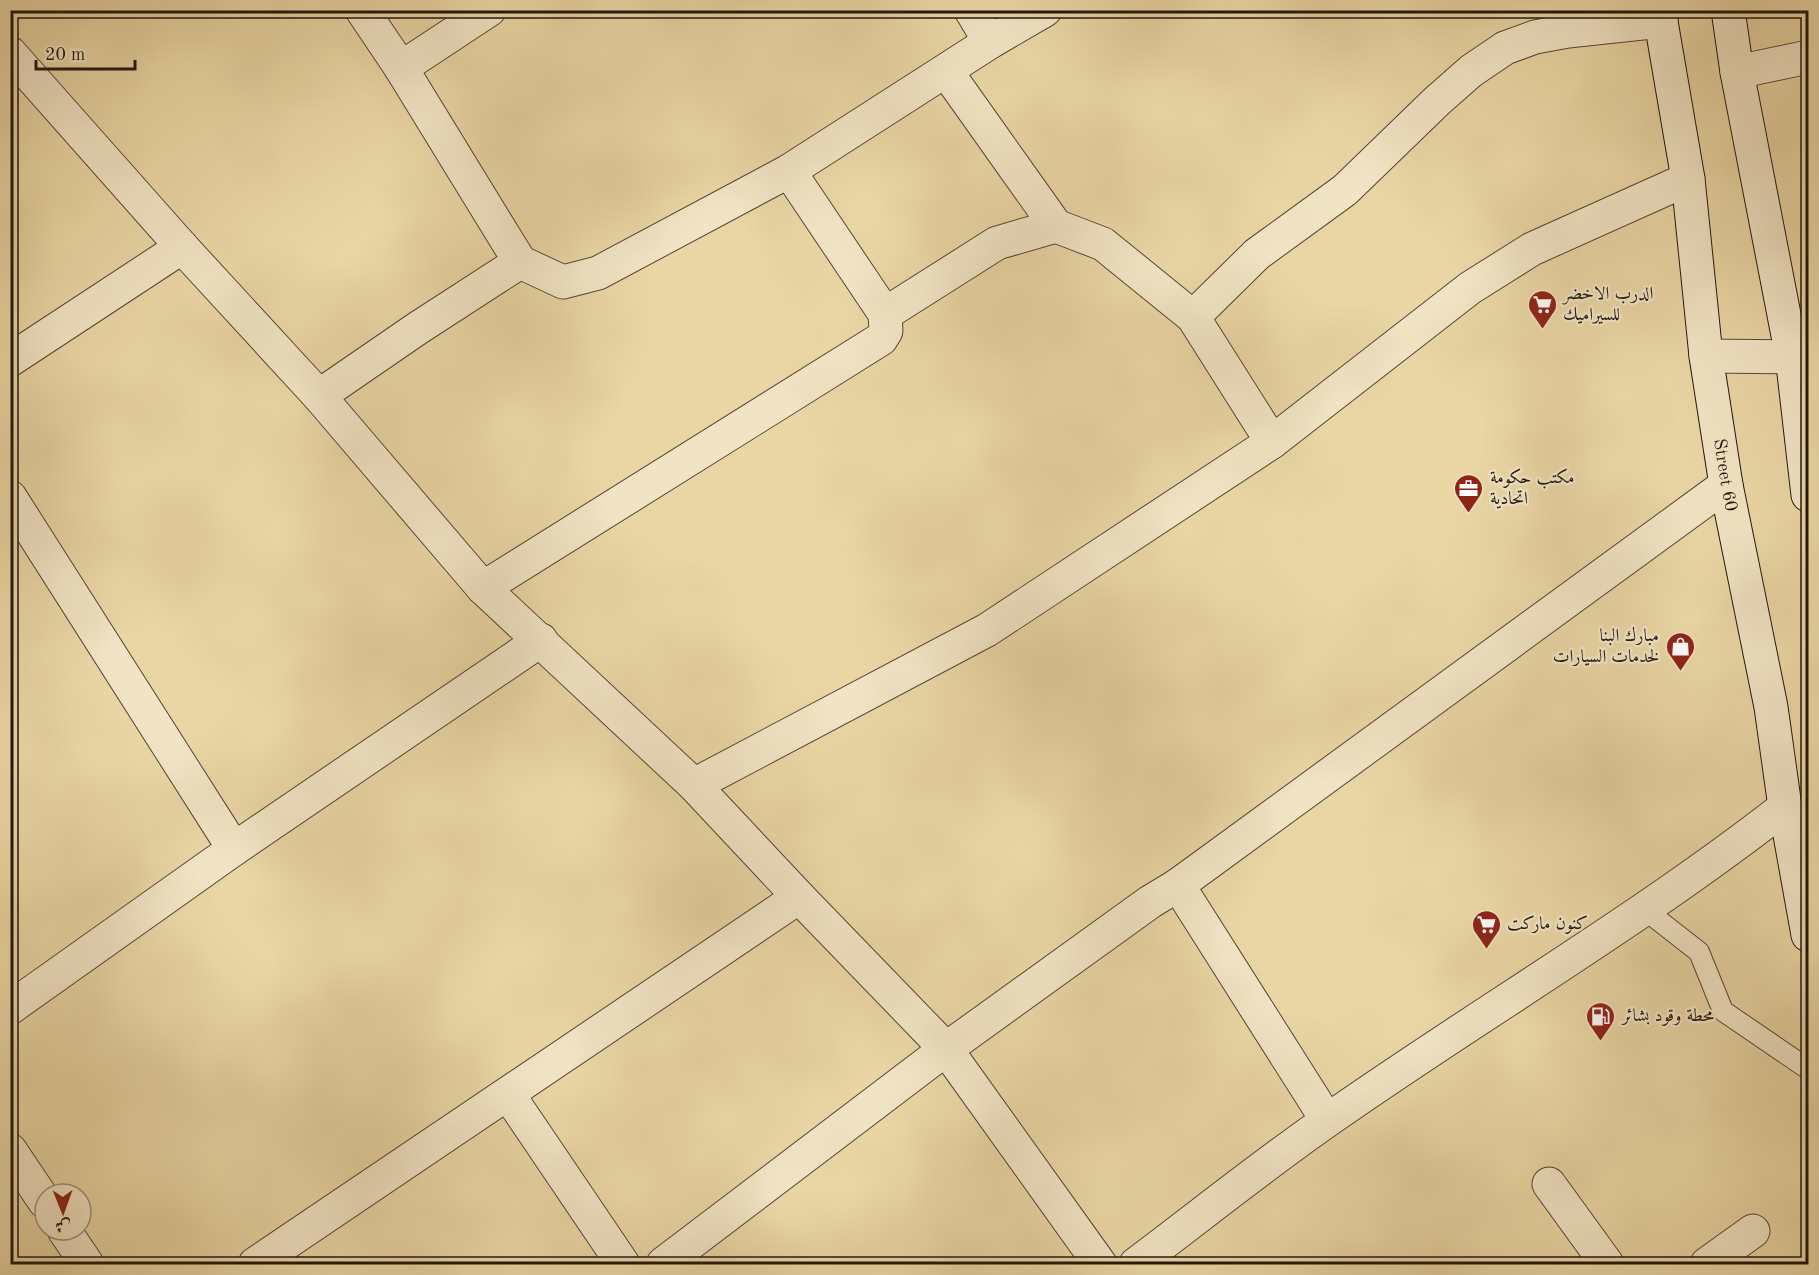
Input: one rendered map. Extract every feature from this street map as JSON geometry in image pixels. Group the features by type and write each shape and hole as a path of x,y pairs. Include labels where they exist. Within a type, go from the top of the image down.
{"street":[{"path":"362,10 401,68 520,262 562,282 598,273 789,171 990,42 1045,10"},
{"path":"401,68 489,10"},
{"path":"971,10 990,42"},
{"path":"1728,10 1737,72 1800,357 1809,495"},
{"path":"1193,318 1257,254 1345,190 1471,71 1506,48 1535,37 1660,16"},
{"name":"Street 60","path":"1660,16 1688,179 1706,356 1726,484 1770,707 1785,807 1809,935"},
{"path":"10,53 182,247 319,396 483,588 694,785 946,1049 1100,1264"},
{"path":"1737,72 1809,57"},
{"path":"946,71 1056,226 1102,244 1193,318 1272,442"},
{"path":"483,588 881,339 886,331 885,314 789,171"},
{"path":"694,785 987,630 1272,442 1479,282 1532,249 1688,179"},
{"path":"885,314 997,243 1056,226"},
{"path":"10,360 182,247"},
{"path":"319,396 520,262"},
{"path":"1706,356 1800,357"},
{"path":"663,1264 946,1049 1150,902 1178,885 1726,484"},
{"path":"10,497 234,849"},
{"path":"10,1008 234,849 541,640"},
{"path":"1136,1264 1327,1120 1644,909 1737,844 1785,807"},
{"path":"1178,885 1327,1120"},
{"path":"255,1264 799,897"},
{"path":"508,1094 623,1264"},
{"path":"10,1150 33,1184"},
{"path":"1549,1184 1607,1264"},
{"path":"1707,1264 1752,1231"},
{"path":"71,1242 87,1264"}],"lane":[{"path":"1644,909 1699,952 1723,1011 1809,1069"}],"place":[{"name":"الدرب الاخضر للسيراميك","path":"1542,330"},
{"name":"مكتب حكومة اتحادية","path":"1469,514"},
{"name":"مبارك البنا لخدمات السيارات","path":"1680,672"},
{"name":"كنون ماركت","path":"1486,950"},
{"name":"محطة وقود بشائر","path":"1601,1042"}]}
